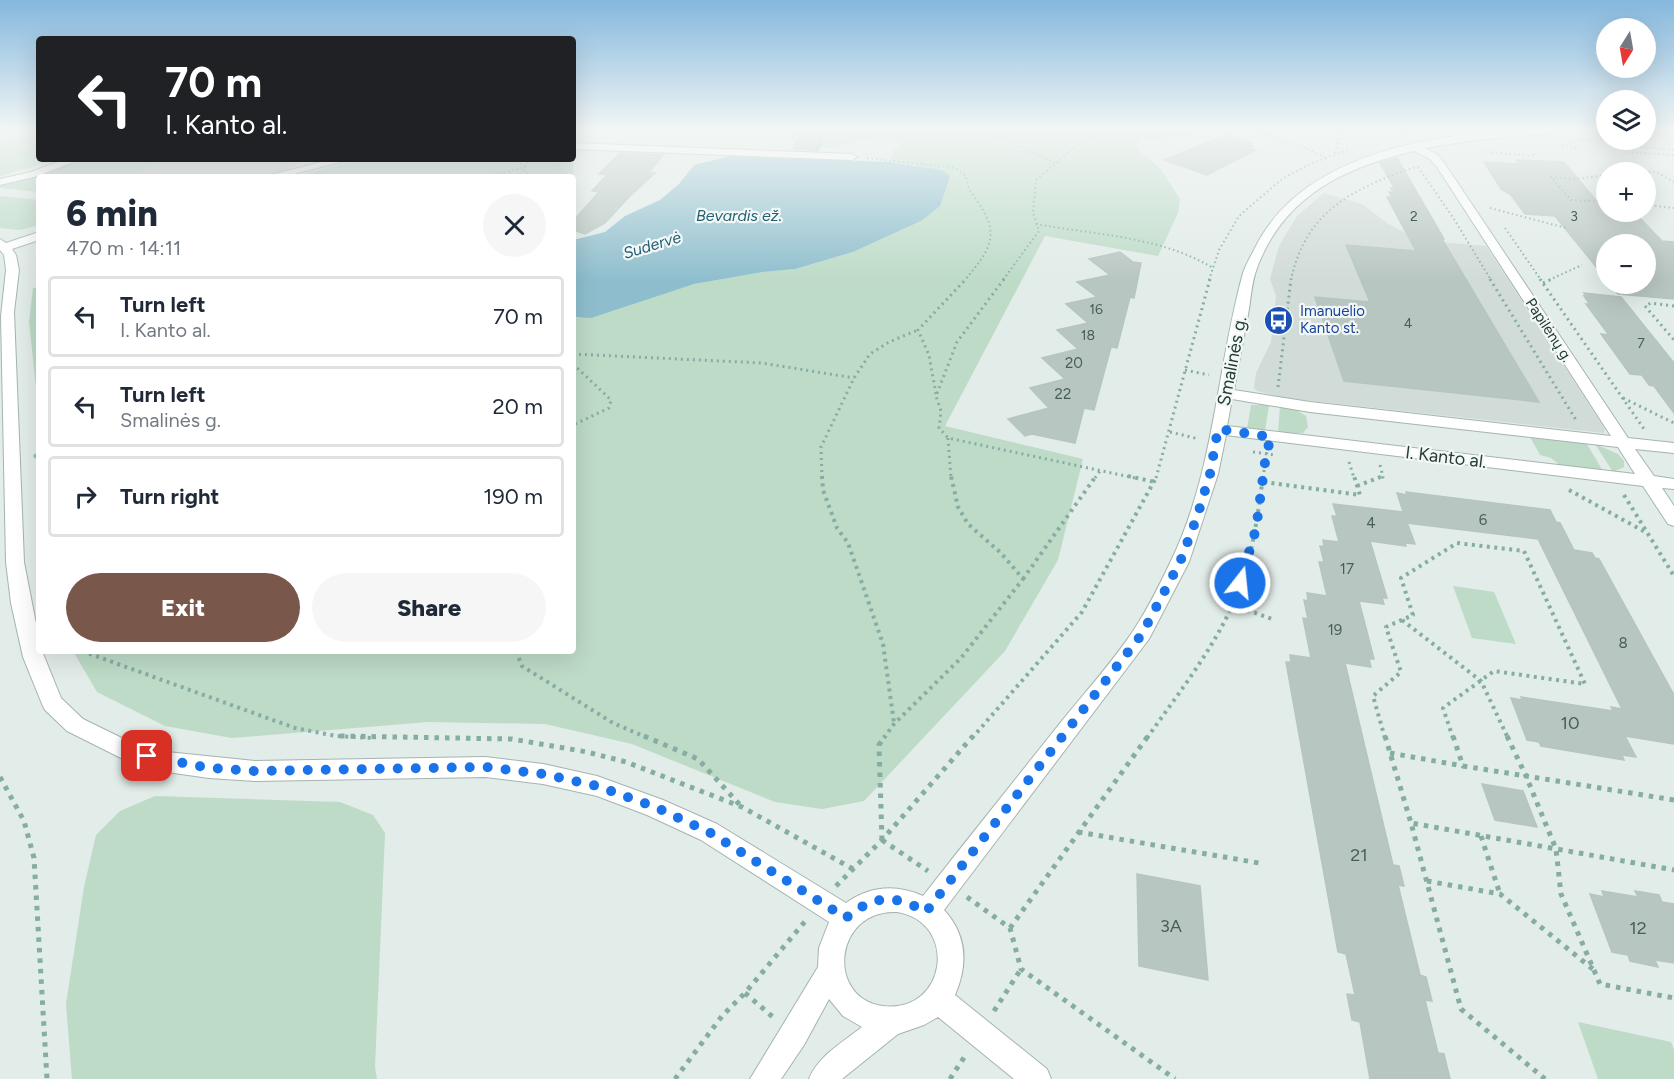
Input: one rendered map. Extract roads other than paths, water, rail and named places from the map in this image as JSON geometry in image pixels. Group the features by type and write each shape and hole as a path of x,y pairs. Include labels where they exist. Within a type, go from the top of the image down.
{"street":[{"name":"Smalinės g.","path":"926,912 1142,634 1180,562 1210,474 1250,270 1260,242 1291,204 1325,179"},
{"name":"Papilėnų g.","path":"1450,179 1674,520"},
{"path":"36,237 3,245 13,266 8,302 8,330 15,562 33,657 53,704 75,725 127,751 167,762 209,768 255,771 485,767 543,774 597,786 655,807 709,832 846,918"},
{"name":"I. Kanto al.","path":"1225,393 1276,402 1674,448"},
{"name":"I. Kanto al.","path":"1218,429 1674,484"},
{"path":"893,899 910,903 926,912 940,925 948,943 951,963 948,982 939,1000 926,1012 910,1019 892,1021 875,1018 860,1010 847,999 837,984 832,968 832,950 836,933 846,918 859,907 875,900 893,899"},
{"path":"764,1079 794,1035 832,968"},
{"path":"939,1000 1037,1079"},
{"path":"823,1079 833,1068 892,1021"}],"water":[{"name":"Bevardis ež.","path":"683,179 949,179 940,206 921,221 853,252 795,269 694,284 591,318 576,317 576,239 605,232 625,216 660,200"}],"place":[{"name":"Imanuelio Kanto st.","path":"1279,320"}],"water label":[{"name":"Sudervė","path":"652,245"}]}
